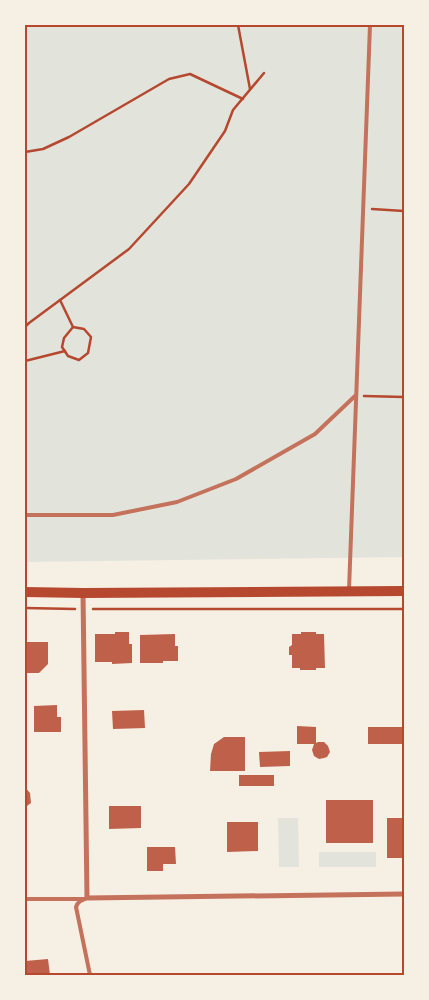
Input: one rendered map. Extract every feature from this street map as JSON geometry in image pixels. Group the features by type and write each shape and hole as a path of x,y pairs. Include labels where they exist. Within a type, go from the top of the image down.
{"main road":[{"path":"25,592 404,590"}],"street":[{"path":"83,593 87,898 404,894"}],"lane":[{"path":"349,591 370,25"},
{"path":"25,515 113,515 177,502 236,479 315,434 355,395"},
{"path":"25,899 87,898"},
{"path":"87,898 77,903 76,906 90,975"}],"path":[{"path":"238,25 250,89"},
{"path":"25,327 29,322 129,248 188,184 225,131 233,110 264,73"},
{"path":"25,152 44,149 69,137 169,79 190,74 243,99"},
{"path":"362,208 404,211"},
{"path":"60,300 74,328"},
{"path":"74,328 84,328 91,337 88,353 78,360 68,356 62,347 64,338 74,328"},
{"path":"25,361 65,351"},
{"path":"355,395 404,397"},
{"path":"25,608 404,609"}],"shaded area":[{"path":"25,25 404,25 404,557 25,562"},
{"path":"278,818 298,818 299,867 279,867"},
{"path":"319,852 376,852 376,867 319,867"}],"building":[{"path":"115,632 129,632 129,644 132,644 132,663 112,664 112,662 95,662 95,634 115,634"},
{"path":"301,632 324,634 325,668 300,670 300,668 292,668 292,655 289,655 289,647 292,645 292,634 301,634"},
{"path":"175,634 175,646 178,646 178,661 140,663 140,635"},
{"path":"25,642 48,642 48,664 39,673 25,673"},
{"path":"57,705 57,717 61,717 61,732 34,732 34,706"},
{"path":"144,710 145,728 113,729 112,711"},
{"path":"297,726 316,727 316,743 324,742 328,746 330,752 327,757 319,759 314,756 312,750 314,744 297,744"},
{"path":"368,727 404,727 404,744 368,744"},
{"path":"224,737 245,737 245,771 210,771 211,754 214,744"},
{"path":"290,751 290,766 260,767 259,752"},
{"path":"239,775 274,775 274,786 239,786"},
{"path":"25,787 30,793 31,803 27,806 27,810 25,810"},
{"path":"326,800 373,800 373,843 326,843"},
{"path":"109,806 141,806 141,828 109,829"},
{"path":"387,818 404,818 404,858 387,858"},
{"path":"227,822 258,822 258,851 227,852"},
{"path":"147,847 175,847 176,864 163,864 163,871 147,871"},
{"path":"48,959 50,975 25,975 25,961"}]}
